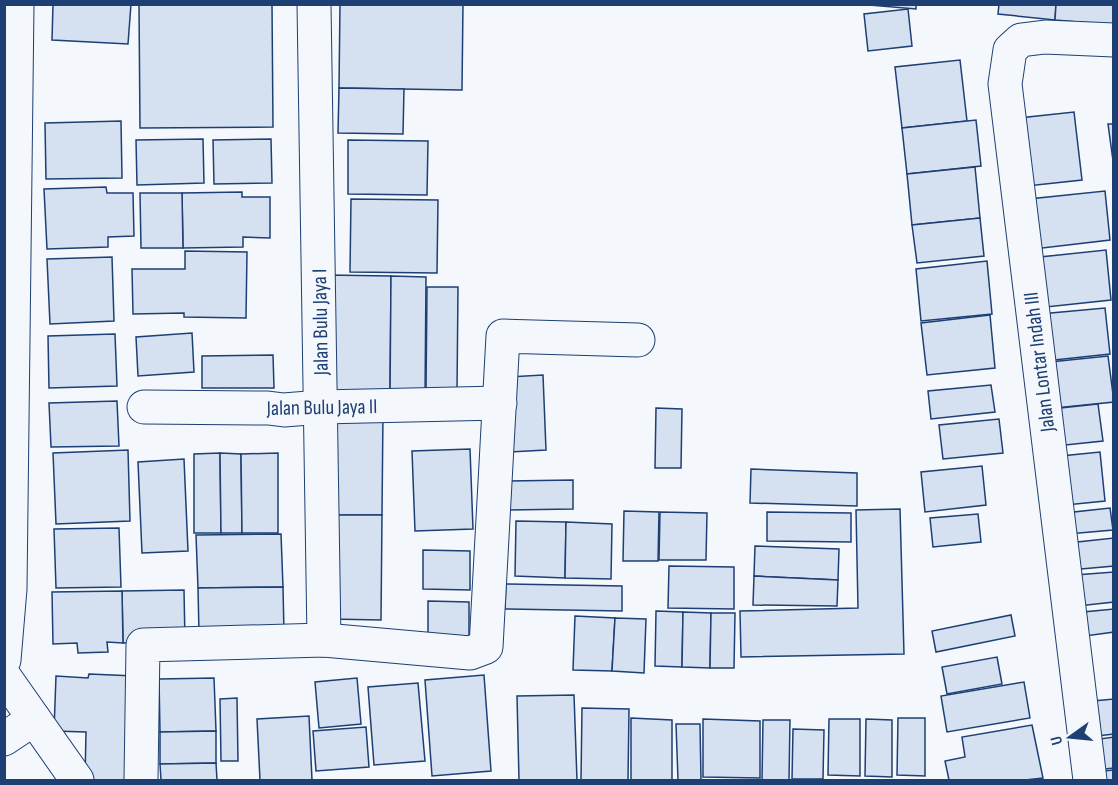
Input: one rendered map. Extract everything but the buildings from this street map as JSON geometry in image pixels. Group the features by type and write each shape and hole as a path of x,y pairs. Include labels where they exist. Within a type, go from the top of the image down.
{"street":[{"path":"4,660 10,589 17,4"},
{"name":"Jalan Bulu Jaya I","path":"314,4 324,640"},
{"name":"Jalan Lontar Indah III","path":"1090,780 1005,84 1010,50 1021,40 1044,37 1113,40"},
{"path":"141,780 142,645 324,640 470,653 486,647 503,336 638,340"},
{"name":"Jalan Bulu Jaya II","path":"144,407 284,410 500,403"},
{"path":"4,676 77,780"},
{"path":"4,739 34,718"}]}
